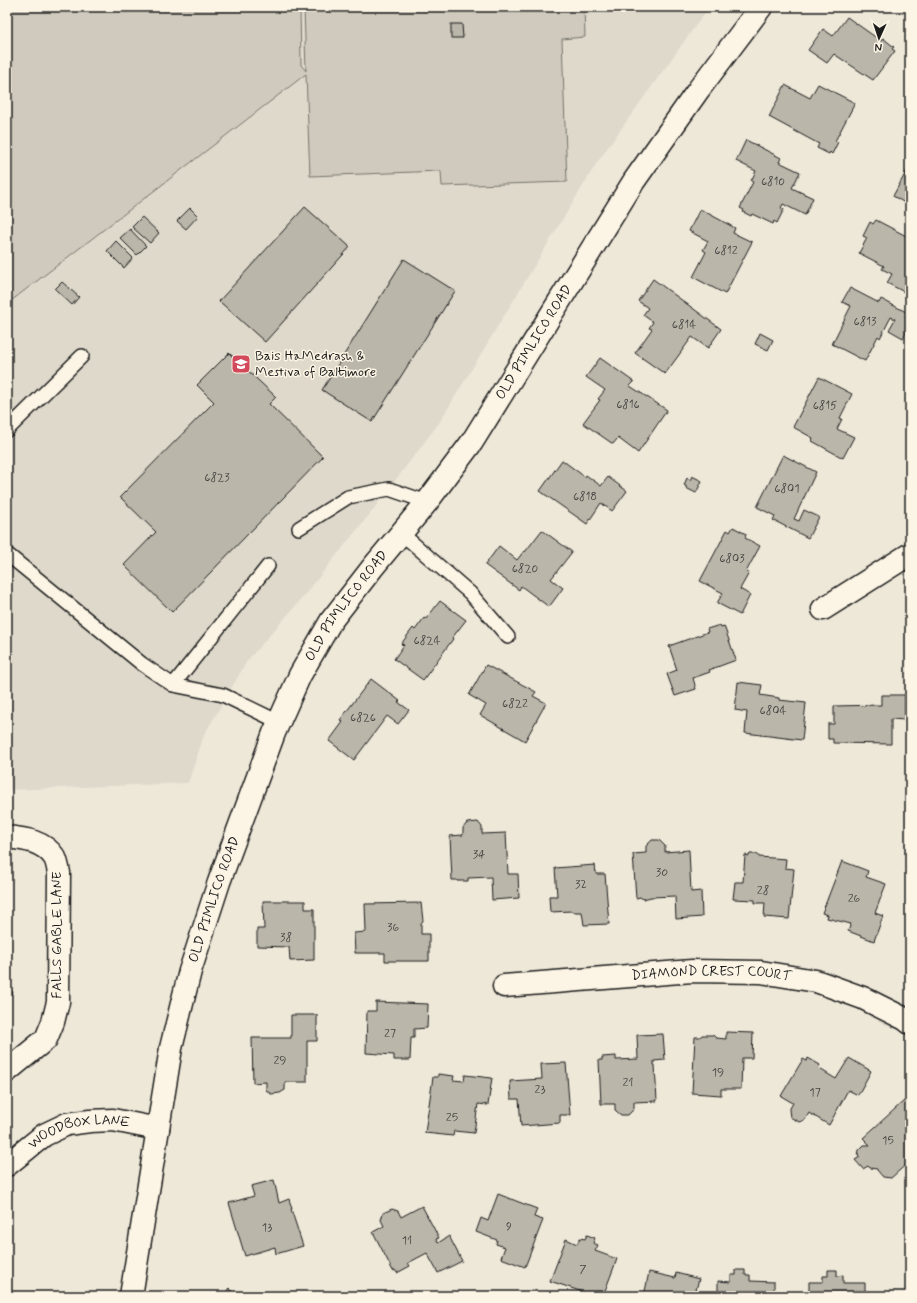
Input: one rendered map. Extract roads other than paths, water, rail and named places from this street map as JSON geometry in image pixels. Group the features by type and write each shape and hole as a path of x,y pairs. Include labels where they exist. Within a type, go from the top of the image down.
{"street":[{"name":"OLD PIMLICO ROAD","path":"131,1296 171,1048 190,971 219,882 279,722 300,675 331,621 373,567 427,502 472,442 634,181 699,89 761,7"},
{"path":"823,609 910,554"},
{"name":"FALLS GABLE LANE","path":"7,837 26,839 45,846 55,859 59,873 58,1002 53,1022 46,1039 7,1071"},
{"name":"DIAMOND CREST COURT","path":"504,986 692,971 761,972 816,981 863,998 910,1023"},
{"name":"WOODBOX LANE","path":"7,1165 44,1135 67,1124 113,1120 158,1129"}],"lane":[{"path":"7,430 82,356"},
{"path":"299,528 348,497 389,489 427,502"},
{"path":"401,533 470,593 508,637"},
{"path":"7,554 142,664 173,685 223,695 279,722"},
{"path":"173,685 268,566"}],"place":[{"name":"Bais HaMedrash & Mestiva of Baltimore","path":"241,364"}]}
